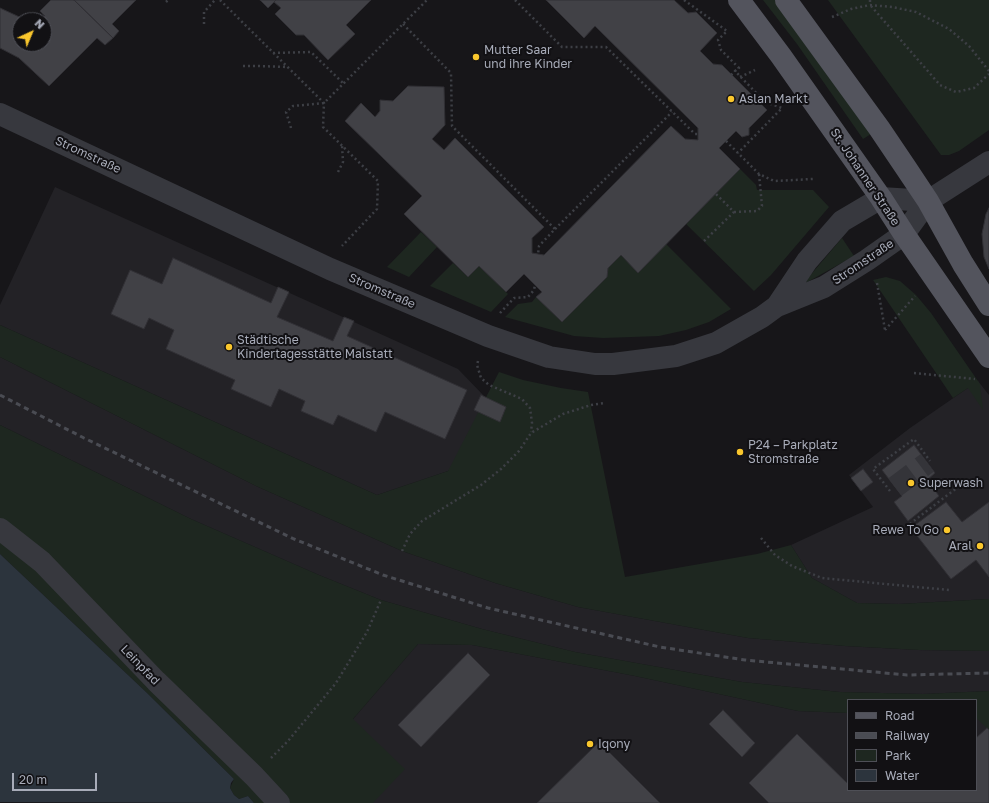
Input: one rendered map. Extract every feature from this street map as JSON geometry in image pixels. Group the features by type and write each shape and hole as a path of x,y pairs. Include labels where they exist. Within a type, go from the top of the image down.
{"main road":[{"name":"St. Johanner Straße","path":"739,0 781,56 881,198 904,234 989,357"},
{"path":"786,0 879,128 928,201 963,264 989,305"}],"street":[{"name":"Stromstraße","path":"0,114 330,269 488,336 550,357 580,362 613,364 676,356 716,344 762,317 777,306 824,287 867,260 904,234 928,201"},
{"path":"881,198 928,201 989,162"},
{"name":"Stromstraße","path":"777,306 807,261 836,227 842,221 881,198"},
{"name":"Leinpfad","path":"0,529 42,562 156,681 254,776 279,803"}],"path":[{"path":"204,24 204,12 215,0"},
{"path":"220,0 324,103 323,127 378,181 377,209 340,248"},
{"path":"291,128 286,112 293,106 324,103 427,0"},
{"path":"515,0 562,47 606,47 695,134 698,134"},
{"path":"684,0 727,31 718,40 721,50 739,68 731,75"},
{"path":"870,0 870,5 940,85 956,92 974,88 989,74"},
{"path":"832,17 851,9 870,5 892,7 916,12 949,29 970,46 989,71"},
{"path":"403,24 451,73 452,126 556,229"},
{"path":"273,52 311,52 344,84"},
{"path":"243,66 287,67"},
{"path":"740,77 755,70"},
{"path":"735,72 765,102 782,108 738,154"},
{"path":"762,105 765,102"},
{"path":"538,254 539,246 672,112"},
{"path":"726,141 759,174 774,181 813,179"},
{"path":"338,172 343,162 342,145"},
{"path":"704,241 734,212 757,211 762,206 759,174"},
{"path":"716,194 734,212"},
{"path":"877,282 885,330 919,292"},
{"path":"498,315 514,298 528,297 534,290 535,285"},
{"path":"480,358 477,365 481,378 489,385 522,399 530,408 532,423 531,433"},
{"path":"914,373 976,379"},
{"path":"402,552 410,534 422,522 481,485 501,469 518,451 531,433 563,414 591,405 604,403"},
{"path":"890,491 873,470 914,439 930,461"},
{"path":"902,530 958,486"},
{"path":"761,538 775,555 792,566 822,578 949,590"},
{"path":"254,776 288,741 336,683 367,632 381,600"}],"shaded area":[{"name":"Städtische Kindertagesstätte Malstatt","path":"55,187 458,369 485,397 520,413 448,471 377,495 0,325 0,305"},
{"path":"0,357 256,486 402,551 495,583 578,607 748,638 919,650 989,651 989,691 923,694 840,692 742,682 575,652 482,629 381,600 319,575 191,519 0,425"},
{"path":"978,381 989,395 989,599 899,604 857,603 812,578 791,545 873,507 849,475 910,428"},
{"name":"Iqony","path":"418,644 472,645 635,676 798,711 847,713 847,791 977,791 977,718 989,718 989,803 335,803 309,770"}],"green space":[{"path":"763,0 775,0 805,39 871,134 863,139 797,44"},
{"path":"828,0 989,0 989,130 959,151 949,155 941,155"},
{"path":"740,169 756,185 757,190 813,190 829,207 771,275 754,291 686,224"},
{"path":"421,232 437,247 409,277 387,267"},
{"path":"842,238 854,256 802,285"},
{"path":"666,244 731,309 709,322 686,330 659,336 632,337 603,338 574,336 505,317 518,304 532,302 536,297 562,322 607,277 608,268 621,255 638,273"},
{"path":"453,263 468,277 479,266 508,294 491,312 430,286"},
{"path":"886,277 900,281 916,295 931,313 980,384 983,410 968,388 953,398 873,280"},
{"path":"0,325 377,495 448,471 499,372 523,380 588,392 625,577 757,554 791,545 812,578 857,603 899,604 989,599 989,651 919,650 748,638 578,607 495,583 402,551 256,486 0,357"},
{"path":"0,425 191,519 319,575 381,600 482,629 575,652 742,682 840,692 923,694 989,691 989,730 977,719 977,699 847,699 847,713 798,711 635,676 472,645 418,644 353,719 405,769 373,803 254,803 248,796 239,799 234,795 230,788 234,779 146,692 0,554"}],"water":[{"path":"0,554 146,692 234,779 230,788 234,795 239,799 248,796 254,803 0,802"}],"building":[{"path":"51,0 74,0 113,38 105,45 97,38 49,86 19,58 0,48 0,8 12,14 12,52 52,52 52,12 40,11"},
{"path":"74,0 136,0 112,24 119,31 113,38"},
{"path":"260,0 276,0 268,8"},
{"path":"276,0 371,0 346,25 355,34 328,60 304,35 296,35 275,14 281,8 274,2"},
{"path":"546,0 674,0 688,13 696,12 717,33 700,51 713,64 722,65 767,110 749,128 749,135 742,137 736,131 719,148 740,169 638,273 621,255 608,268 607,277 562,322 536,297 542,292 524,274 506,292 479,266 468,277 404,214 422,196 345,121 361,103 375,117 380,111 380,100 393,101 408,86 444,87 445,125 432,139 444,150 455,138 544,227 532,238 532,253 544,255 671,126 685,139 698,140 698,128 595,26 584,38"},
{"path":"989,208 989,269 984,257 982,234 986,214"},
{"path":"173,258 271,303 278,287 289,292 277,317 333,341 344,317 354,321 347,336 467,390 445,439 385,412 376,432 338,415 333,425 301,411 305,401 279,389 271,407 231,389 235,380 166,349 174,330 149,318 144,329 111,314 130,270 162,284"},
{"path":"481,395 506,407 500,422 474,410"},
{"name":"Superwash","path":"914,445 935,473 927,480 939,496 908,521 894,502 902,496 882,470"},
{"path":"863,469 873,482 861,491 851,478"},
{"path":"946,502 962,522 989,502 989,577 976,560 951,579 911,528"},
{"path":"468,653 490,675 421,747 398,725"},
{"path":"723,710 755,743 742,757 709,724"},
{"path":"987,728 989,730 989,803 769,803 749,783 797,734 847,783 847,791 977,791 977,737"},
{"path":"599,742 660,803 537,803"}],"tunnel":[{"path":"895,487 927,463"}],"railway":[{"path":"0,395 84,438 294,539 383,575 488,608 660,647 745,660 907,675 989,673"}],"place":[{"name":"Mutter Saar und ihre Kinder","path":"476,57"},
{"name":"Aslan Markt","path":"731,99"},
{"name":"Städtische Kindertagesstätte Malstatt","path":"229,347"},
{"name":"P24 – Parkplatz Stromstraße","path":"740,452"},
{"name":"Superwash","path":"911,483"},
{"name":"Rewe To Go","path":"947,530"},
{"name":"Aral","path":"980,546"},
{"name":"Iqony","path":"590,744"}]}
